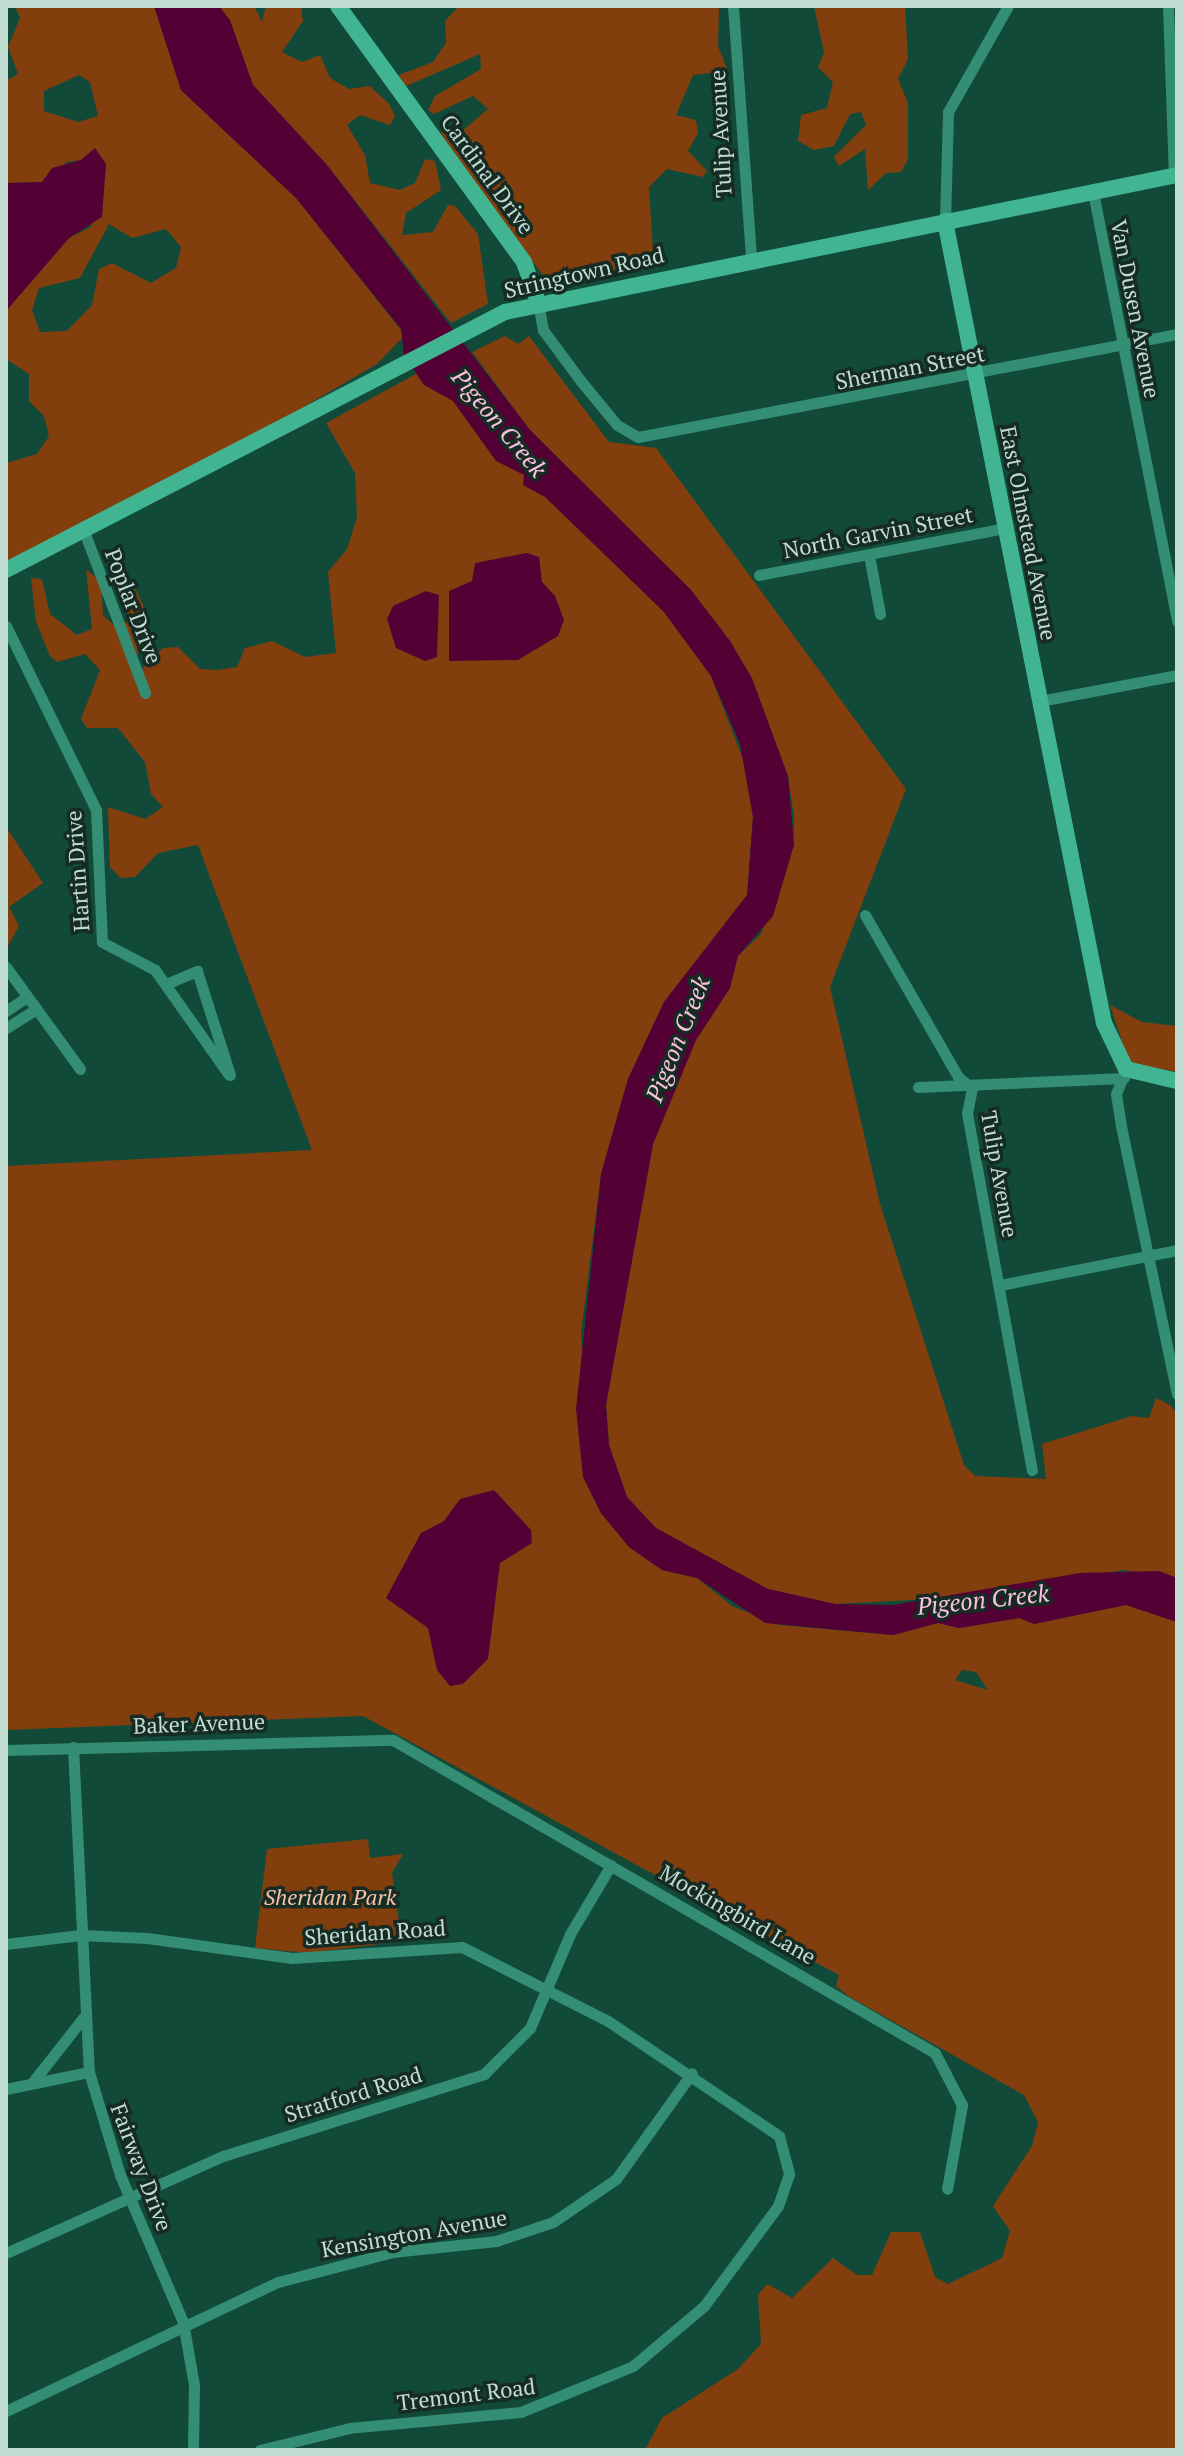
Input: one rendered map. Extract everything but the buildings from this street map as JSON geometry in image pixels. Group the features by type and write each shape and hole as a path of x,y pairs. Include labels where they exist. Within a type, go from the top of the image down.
{"street":[{"name":"Cardinal Drive","path":"338,6 524,262 538,302 543,330 609,417 624,430 650,437"},
{"name":"Tulip Avenue","path":"733,6 751,259"},
{"name":"East Olmstead Avenue","path":"1008,6 948,112 945,221 1104,1023 1117,1061 1127,1076"},
{"path":"1168,6 1175,176"},
{"name":"Stringtown Road","path":"6,570 85,534 461,333 538,302 1175,176"},
{"name":"Van Dusen Avenue","path":"1093,192 1177,622"},
{"name":"Sherman Street","path":"650,437 1123,347 1177,334"},
{"name":"North Garvin Street","path":"759,575 1005,528"},
{"name":"Poplar Drive","path":"85,534 145,693"},
{"path":"869,555 880,614"},
{"name":"Hartin Drive","path":"6,626 96,810 102,942 145,963 166,984 229,1075 197,971 166,984"},
{"path":"1040,701 1177,675"},
{"name":"Tulip Avenue","path":"865,915 958,1077 972,1088 967,1113 1032,1470"},
{"path":"6,967 80,1069"},
{"path":"6,1011 27,997"},
{"path":"6,1028 36,1009"},
{"path":"918,1087 972,1088 1127,1076 1177,1081"},
{"path":"1127,1076 1116,1094 1146,1256 1177,1394"},
{"path":"1000,1285 1177,1250"},
{"name":"Baker Avenue","path":"6,1750 393,1740"},
{"name":"Mockingbird Lane","path":"393,1740 935,2053 962,2105 947,2189"},
{"name":"Fairway Drive","path":"73,1747 83,2018 89,2072 128,2195 183,2322 194,2385 193,2450"},
{"name":"Stratford Road","path":"6,2253 128,2195 312,2125 484,2074 530,2028 547,1987 611,1865"},
{"name":"Sheridan Road","path":"6,1944 80,1935 292,1958 447,1944 494,1957 692,2073 765,2120 784,2147"},
{"path":"31,2083 83,2018"},
{"path":"6,2089 89,2072"},
{"name":"Kensington Avenue","path":"6,2411 183,2322 317,2269 496,2241 553,2222 616,2179 692,2073"},
{"name":"Tremont Road","path":"260,2450 350,2428 521,2412 633,2366 704,2306 778,2206 789,2174 784,2147"}],"green space":[{"path":"15,6 154,6 181,90 296,198 405,335 377,364 283,419 6,564 6,463 37,454 49,436 44,416 29,401 29,374 6,359 6,311 69,238 91,227 81,160 67,162 43,182 6,183 6,81 18,74 8,47 20,18","holes":["79,75 90,82 98,116 78,122 44,111 44,91","109,224 132,238 166,229 181,247 176,268 151,283 112,263 99,269 92,305 67,331 40,332 32,310 39,288 80,278"]},
{"path":"219,6 254,6 262,22 266,6 301,6 303,21 282,52 302,62 320,55 330,78 349,89 370,86 389,104 395,116 390,125 360,115 347,125 365,155 370,183 400,190 415,183 425,159 435,161 441,190 406,213 402,235 433,232 448,205 455,206 478,234 488,304 451,323 327,165 253,85"},
{"path":"459,6 719,6 718,46 728,71 693,75 676,115 696,120 698,133 688,151 707,171 703,177 667,169 649,187 654,267 553,288 441,142 442,127 461,132 488,109 473,96 434,114 428,110 435,96 481,69 480,54 404,87 399,75 433,62 446,43 445,21"},
{"path":"814,6 905,6 908,59 898,79 908,103 908,159 901,172 886,173 868,190 865,149 839,166 834,157 866,125 861,112 850,114 834,146 814,150 798,141 801,115 827,108 833,82 818,67 824,53"},
{"path":"505,336 518,344 529,336 609,442 656,448 906,789 830,987 880,1204 964,1465 975,1476 1046,1479 1042,1444 1132,1416 1149,1418 1156,1398 1170,1405 1177,1414 1177,1578 1123,1570 971,1597 835,1604 768,1589 697,1553 656,1528 627,1497 609,1445 606,1405 653,1144 696,1040 730,988 738,956 761,934 794,845 794,817 788,776 730,641 691,590 530,430 472,352"},
{"path":"416,374 453,401 664,612 711,676 744,762 753,817 747,895 664,1002 628,1079 601,1174 581,1333 591,1494 601,1513 629,1547 662,1570 697,1578 732,1606 780,1625 893,1635 938,1623 959,1628 1020,1618 1034,1624 1126,1605 1177,1622 1177,2450 645,2450 662,2418 738,2369 761,2344 758,2295 767,2284 792,2298 833,2258 857,2275 872,2275 891,2232 920,2232 935,2277 948,2284 1002,2258 1010,2231 993,2206 1032,2146 1038,2122 1024,2095 848,1996 836,1986 839,1975 363,1716 6,1730 6,1166 312,1150 198,845 158,853 135,877 121,878 110,867 108,807 145,819 163,807 151,794 145,762 118,728 87,728 81,719 100,670 85,654 57,662 50,656 36,622 31,578 42,579 50,614 77,635 92,629 86,570 101,580 103,615 118,629 129,620 123,580 131,579 148,616 149,633 131,665 139,672 163,648 178,647 200,669 217,670 237,667 245,648 272,641 305,657 336,653 328,572 347,549 357,517 355,473 326,423","holes":["962,1670 976,1672 988,1690 955,1680"]},
{"path":"6,827 43,883 9,907 19,926 6,950"},
{"path":"1110,1005 1142,1022 1177,1026 1177,1072 1129,1063"},
{"name":"Sheridan Park","path":"368,1839 370,1858 403,1854 392,1873 402,1941 309,1953 255,1948 267,1849"}],"water":[{"name":"Pigeon Creek","path":"154,6 219,6 230,20 253,85 327,165 530,430 691,590 730,641 752,678 788,776 794,845 773,916 738,956 730,988 696,1040 653,1144 606,1405 609,1445 627,1497 656,1528 768,1589 835,1604 893,1605 1080,1573 1159,1571 1177,1578 1177,1622 1126,1605 1034,1624 1019,1618 959,1628 938,1623 893,1635 765,1623 697,1578 662,1570 629,1547 601,1513 583,1477 576,1409 601,1174 628,1079 664,1002 747,895 753,817 740,744 711,676 664,612 545,497 523,485 524,475 496,461 453,401 424,385 404,355 401,329 296,198 181,90"},
{"path":"95,148 106,164 102,217 69,238 6,311 6,183 42,182 52,168 81,160"},
{"path":"527,553 539,557 542,582 555,596 564,620 558,636 518,660 449,661 449,591 472,581 475,563"},
{"path":"426,591 439,595 437,657 425,661 396,648 387,619 393,606"},
{"path":"494,1490 531,1530 532,1543 500,1563 488,1659 463,1684 450,1686 437,1670 428,1628 386,1598 421,1533 444,1521 460,1499"}]}
